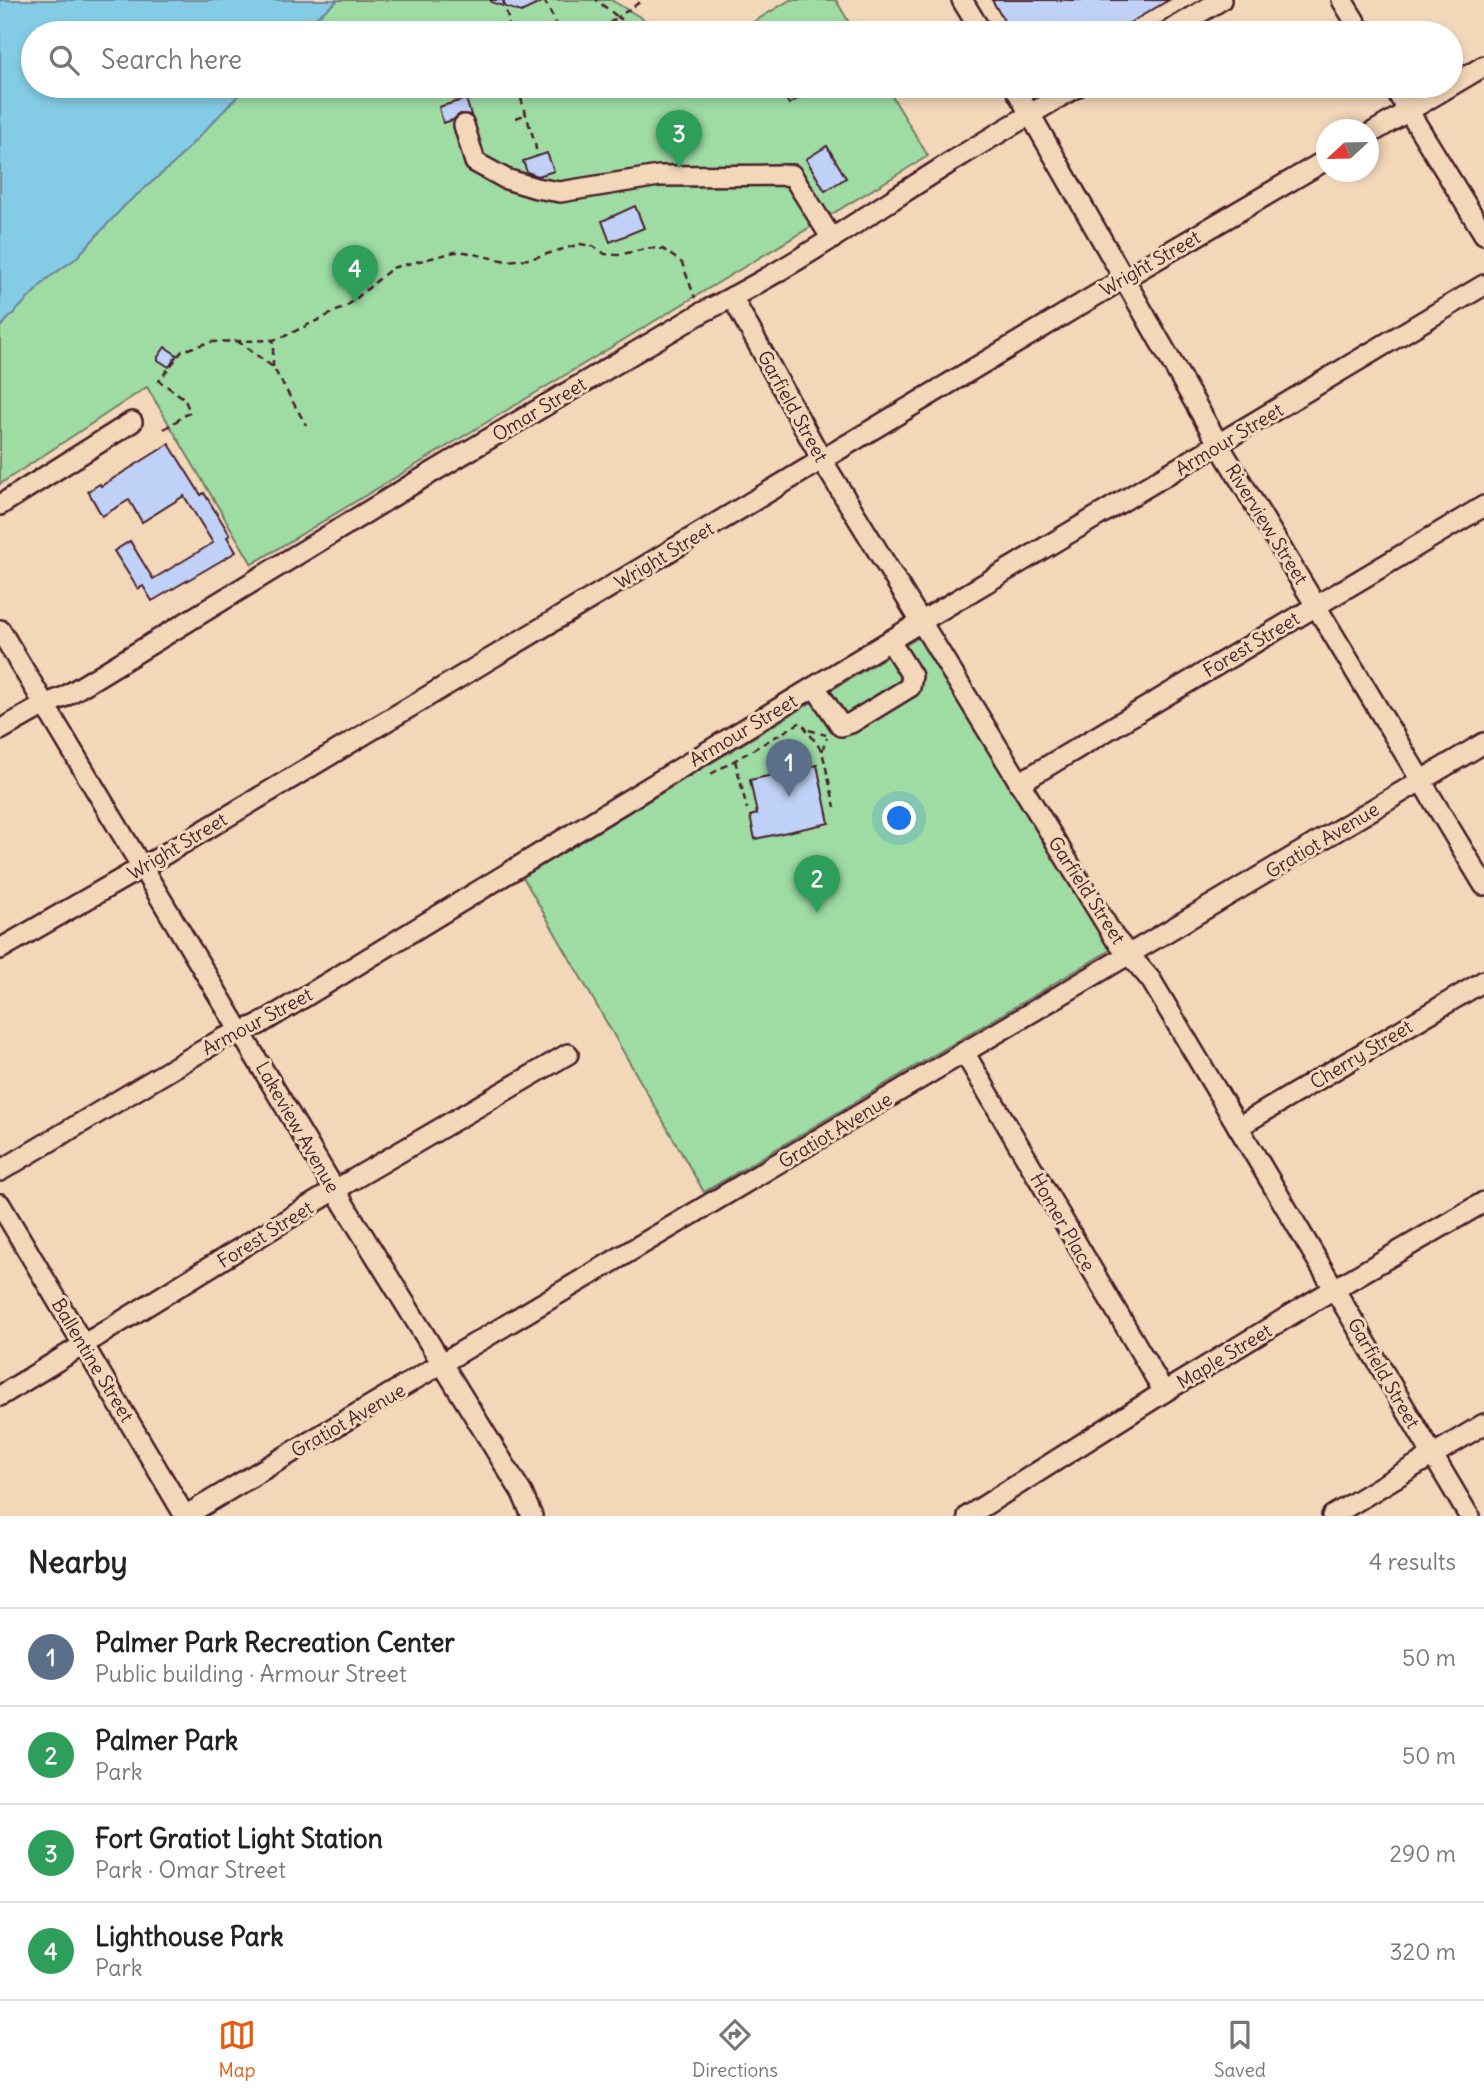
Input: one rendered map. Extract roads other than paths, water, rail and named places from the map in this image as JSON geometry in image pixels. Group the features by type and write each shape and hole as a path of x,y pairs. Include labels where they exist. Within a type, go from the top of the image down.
{"street":[{"path":"962,0 975,21"},
{"path":"1186,21 1221,0"},
{"path":"1342,0 1355,21"},
{"path":"1463,79 1484,66"},
{"name":"Riverview Street","path":"1022,98 1219,445 1484,885"},
{"name":"Omar Street","path":"0,730 64,697 416,482 832,239 1058,98"},
{"path":"1400,98 1484,234"},
{"path":"1379,129 1432,98"},
{"path":"464,125 475,162 506,179 560,192 659,176 792,175 832,239"},
{"name":"Wright Street","path":"0,949 1316,166"},
{"name":"Armour Street","path":"0,1171 222,1039 260,1024 922,621 1484,285"},
{"name":"Garfield Street","path":"732,297 822,460 1114,937 1151,979 1469,1516"},
{"path":"0,505 132,422"},
{"name":"Forest Street","path":"1018,783 1484,506"},
{"name":"Lakeview Avenue","path":"0,630 242,1031 335,1191 522,1493 532,1516"},
{"path":"815,687 841,726 851,723 910,687 912,677 890,641"},
{"name":"Gratiot Avenue","path":"185,1516 1484,743"},
{"name":"Cherry Street","path":"1238,1127 1484,981"},
{"name":"Homer Place","path":"964,1052 1164,1392"},
{"name":"Forest Street","path":"0,1396 335,1191 568,1054"},
{"name":"Maple Street","path":"968,1516 1164,1392 1484,1202"},
{"name":"Ballentine Street","path":"0,1204 185,1516"},
{"path":"1332,1516 1484,1424"}],"water":[{"path":"0,0 338,0 312,21 21,21 21,98 236,98 174,163 125,205 75,259 48,278 0,327"}],"place":[{"name":"Fort Gratiot Light Station","path":"679,168"},
{"name":"Lighthouse Park","path":"355,303"},
{"name":"Palmer Park Recreation Center","path":"789,797"},
{"name":"Palmer Park","path":"817,913"}]}
